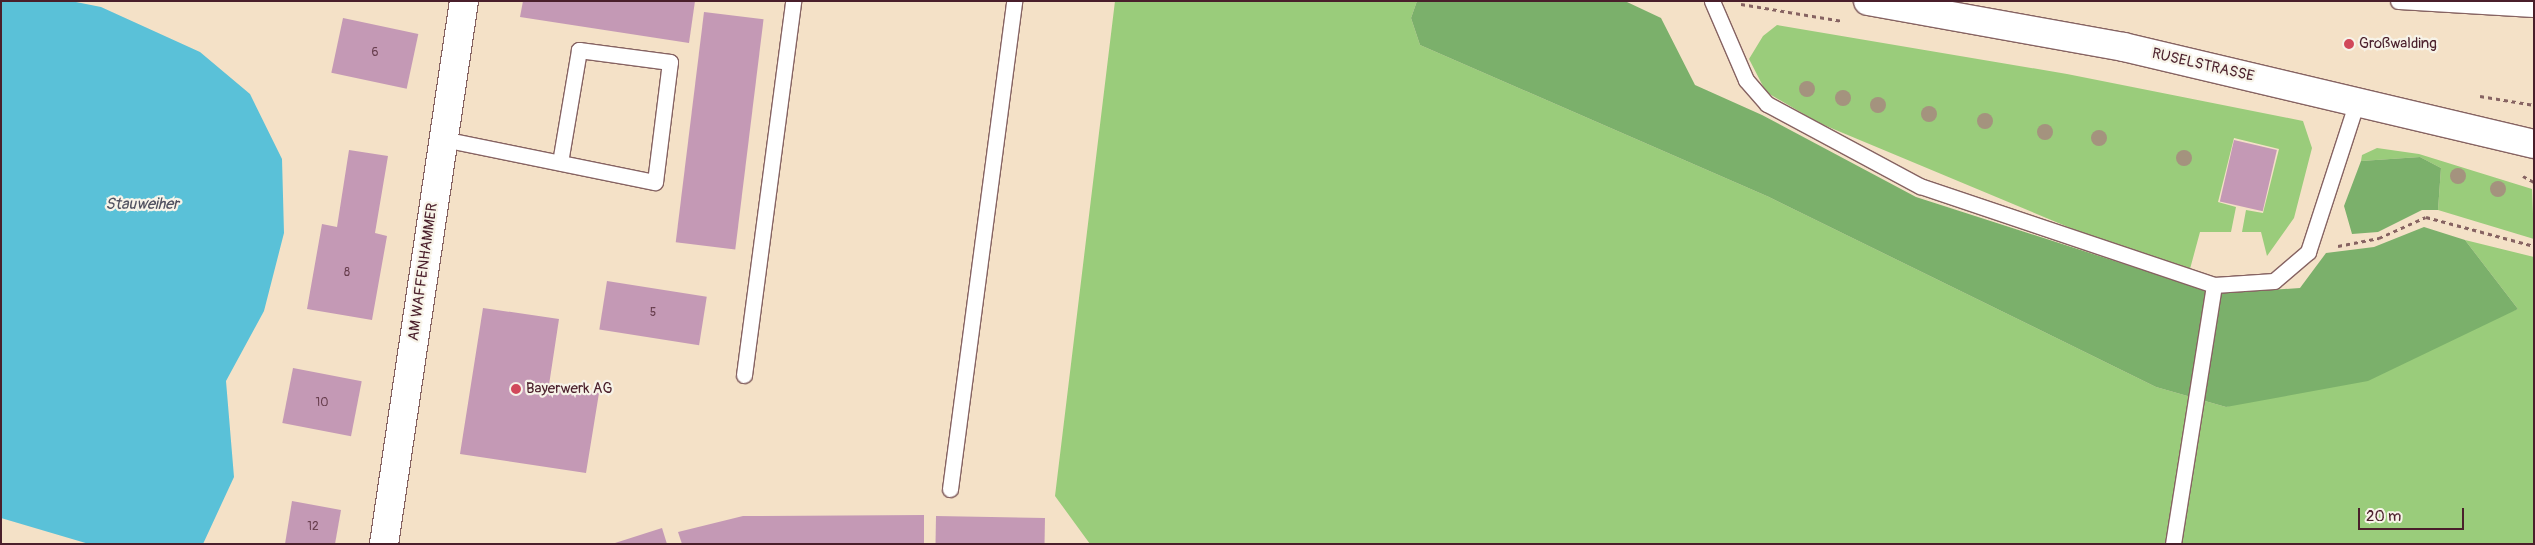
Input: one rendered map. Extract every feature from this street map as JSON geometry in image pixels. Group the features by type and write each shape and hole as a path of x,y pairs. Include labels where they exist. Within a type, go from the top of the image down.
{"main road":[{"name":"AM WAFFENHAMMER","path":"384,544 464,1"},
{"name":"RUSELSTRASSE","path":"1868,1 2124,47 2534,144"}],"lane":[{"path":"744,375 793,1"},
{"path":"950,489 1014,1"},
{"path":"1712,1 1746,80 1767,104 1920,186 2214,285 2274,282 2308,252 2357,101"},
{"path":"2398,1 2534,9"},
{"path":"443,139 655,182 670,62 579,50 560,162"},
{"path":"2173,544 2214,285"}],"path":[{"path":"1734,2 1795,12"},
{"path":"2308,252 2379,238 2426,217 2534,246"}],"green space":[{"path":"1115,1 1417,1 1411,18 1420,45 1769,197 2156,387 2226,407 2518,309 2465,240 2534,257 2534,544 1090,544 1055,496"},
{"path":"1417,1 1627,2 1661,18 1695,85 1762,115 1916,197 2177,281 2224,293 2300,288 2326,253 2374,247 2424,227 2465,240 2518,309 2368,381 2226,407 2156,387 1769,197 1420,45 1411,18"},
{"path":"1777,25 2067,74 2303,121 2312,148 2294,218 2267,256 2261,232 2242,232 2246,210 2263,213 2279,149 2234,138 2218,202 2236,207 2231,232 2200,232 2190,269 2099,240 1819,123 1766,92 1749,59 1763,36"},
{"path":"2377,148 2419,154 2532,189 2534,239 2438,210 2441,168 2420,157 2361,161 2362,155"},
{"path":"2420,157 2441,168 2438,210 2422,210 2378,232 2352,234 2344,206 2361,161"}],"water":[{"name":"Stauweiher","path":"1,1 71,1 101,7 200,52 250,94 282,159 284,233 264,311 226,381 234,477 203,544 89,544 1,518"}],"building":[{"path":"523,1 695,1 689,43 520,17"},
{"path":"704,12 764,19 735,250 676,242"},
{"path":"343,18 418,34 407,89 331,73"},
{"path":"2234,140 2277,150 2263,211 2220,201"},
{"path":"349,150 388,156 375,233 387,236 372,320 307,309 322,224 337,227"},
{"path":"607,281 707,297 699,345 599,329"},
{"path":"483,308 559,319 549,385 599,393 586,473 460,454"},
{"path":"293,368 362,381 351,436 282,423"},
{"path":"292,501 341,510 335,544 285,544"},
{"path":"924,515 924,544 682,544 678,532 743,516"},
{"path":"936,516 1045,518 1045,544 936,544"},
{"path":"662,528 667,544 615,544 615,543"}],"place":[{"name":"Großwalding","path":"2349,44"},
{"name":"Bayerwerk AG","path":"516,389"}]}
